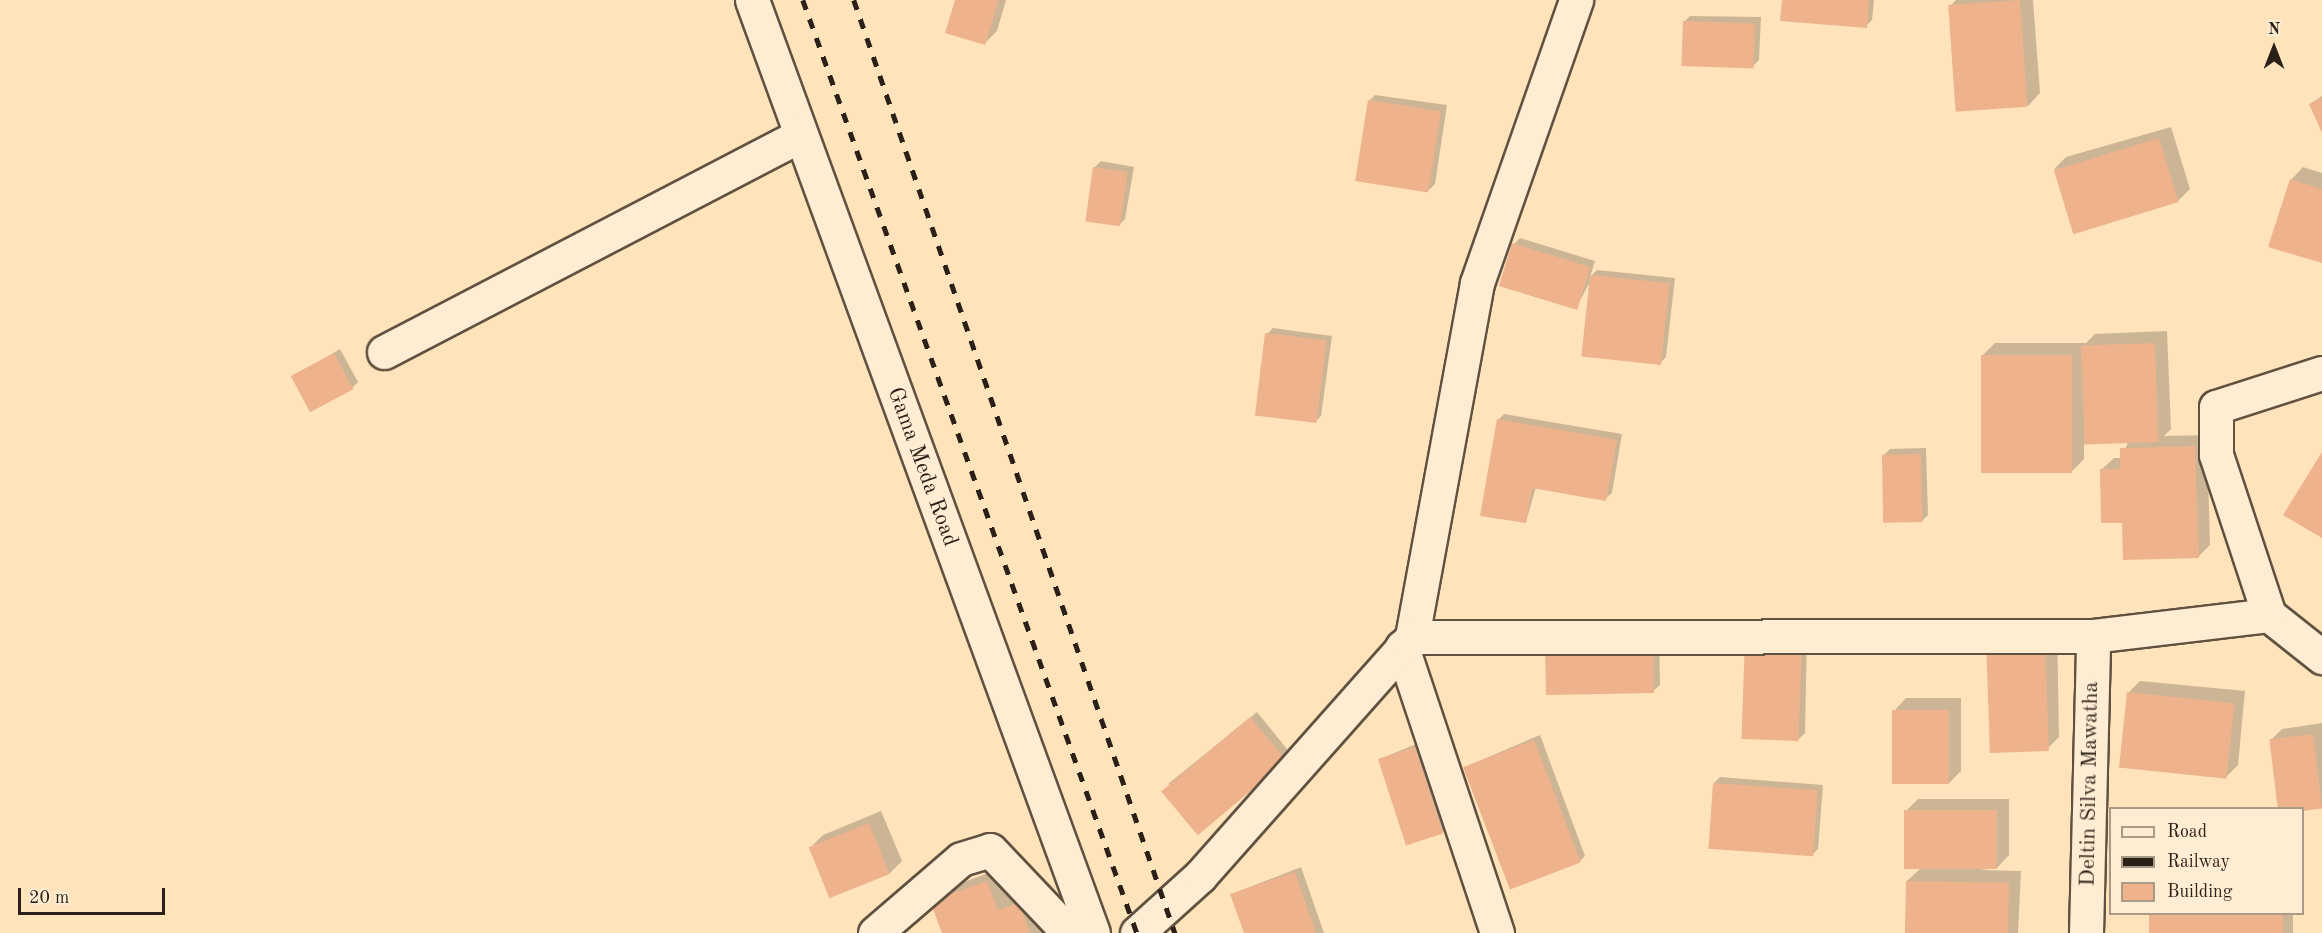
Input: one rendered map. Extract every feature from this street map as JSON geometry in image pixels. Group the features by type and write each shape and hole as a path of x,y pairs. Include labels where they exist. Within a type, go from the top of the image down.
{"street":[{"name":"Gama Meda Road","path":"752,0 1093,933"},
{"path":"1497,933 1407,642 1477,283 1576,0"},
{"path":"384,352 800,135"},
{"path":"2322,373 2216,407 2216,455 2269,615 2322,657"},
{"path":"1137,933 1200,876 1407,642 2093,636 2269,615"},
{"name":"Deltin Silva Mawatha","path":"2086,933 2093,636"},
{"path":"875,933 960,859 990,850 1069,933"}],"building":[{"path":"955,0 999,0 985,45 945,33"},
{"path":"1782,0 1869,0 1867,28 1780,21"},
{"path":"2020,0 2027,107 1956,112 1948,5"},
{"path":"1683,21 1755,24 1753,68 1681,66"},
{"path":"2322,98 2322,133 2309,104"},
{"path":"1368,100 1441,112 1428,193 1355,181"},
{"path":"2159,138 2179,202 2073,234 2054,170"},
{"path":"1093,167 1128,172 1120,226 1085,221"},
{"path":"2290,179 2322,189 2322,263 2268,247"},
{"path":"1512,243 1590,267 1577,310 1499,286"},
{"path":"1590,275 1670,283 1661,365 1581,357"},
{"path":"1265,333 1327,341 1316,423 1255,415"},
{"path":"2155,343 2158,442 2085,445 2081,346"},
{"path":"334,353 353,389 310,412 291,376"},
{"path":"1981,355 2072,355 2072,473 1981,473"},
{"path":"1497,419 1617,440 1606,501 1532,488 1526,523 1480,516"},
{"path":"2195,446 2199,558 2123,560 2122,523 2101,523 2100,469 2120,469 2120,448"},
{"path":"2322,452 2322,538 2283,515"},
{"path":"1921,454 1922,522 1883,523 1882,455"},
{"path":"1653,638 1654,693 1546,695 1545,640"},
{"path":"1745,638 1802,640 1798,741 1741,739"},
{"path":"2045,639 2049,751 1990,753 1986,641"},
{"path":"2127,692 2234,703 2226,779 2119,768"},
{"path":"1892,710 1949,710 1949,784 1892,784"},
{"path":"1250,717 1287,761 1198,835 1161,792"},
{"path":"2313,734 2322,808 2304,811 2304,807 2278,807 2269,739"},
{"path":"1534,740 1581,862 1510,890 1463,767"},
{"path":"1415,747 1443,834 1406,846 1378,759"},
{"path":"1713,783 1818,790 1813,856 1708,849"},
{"path":"1904,810 1997,810 1997,869 1904,869"},
{"path":"869,823 890,874 829,898 809,847"},
{"path":"1295,872 1316,933 1244,933 1230,894"},
{"path":"987,881 998,910 1019,903 1030,933 942,933 930,901"},
{"path":"1906,881 2009,883 2008,933 1905,933"},
{"path":"2149,915 2283,915 2283,933 2149,933"}],"railway":[{"path":"803,0 1137,933"},
{"path":"854,0 1175,933"}]}
